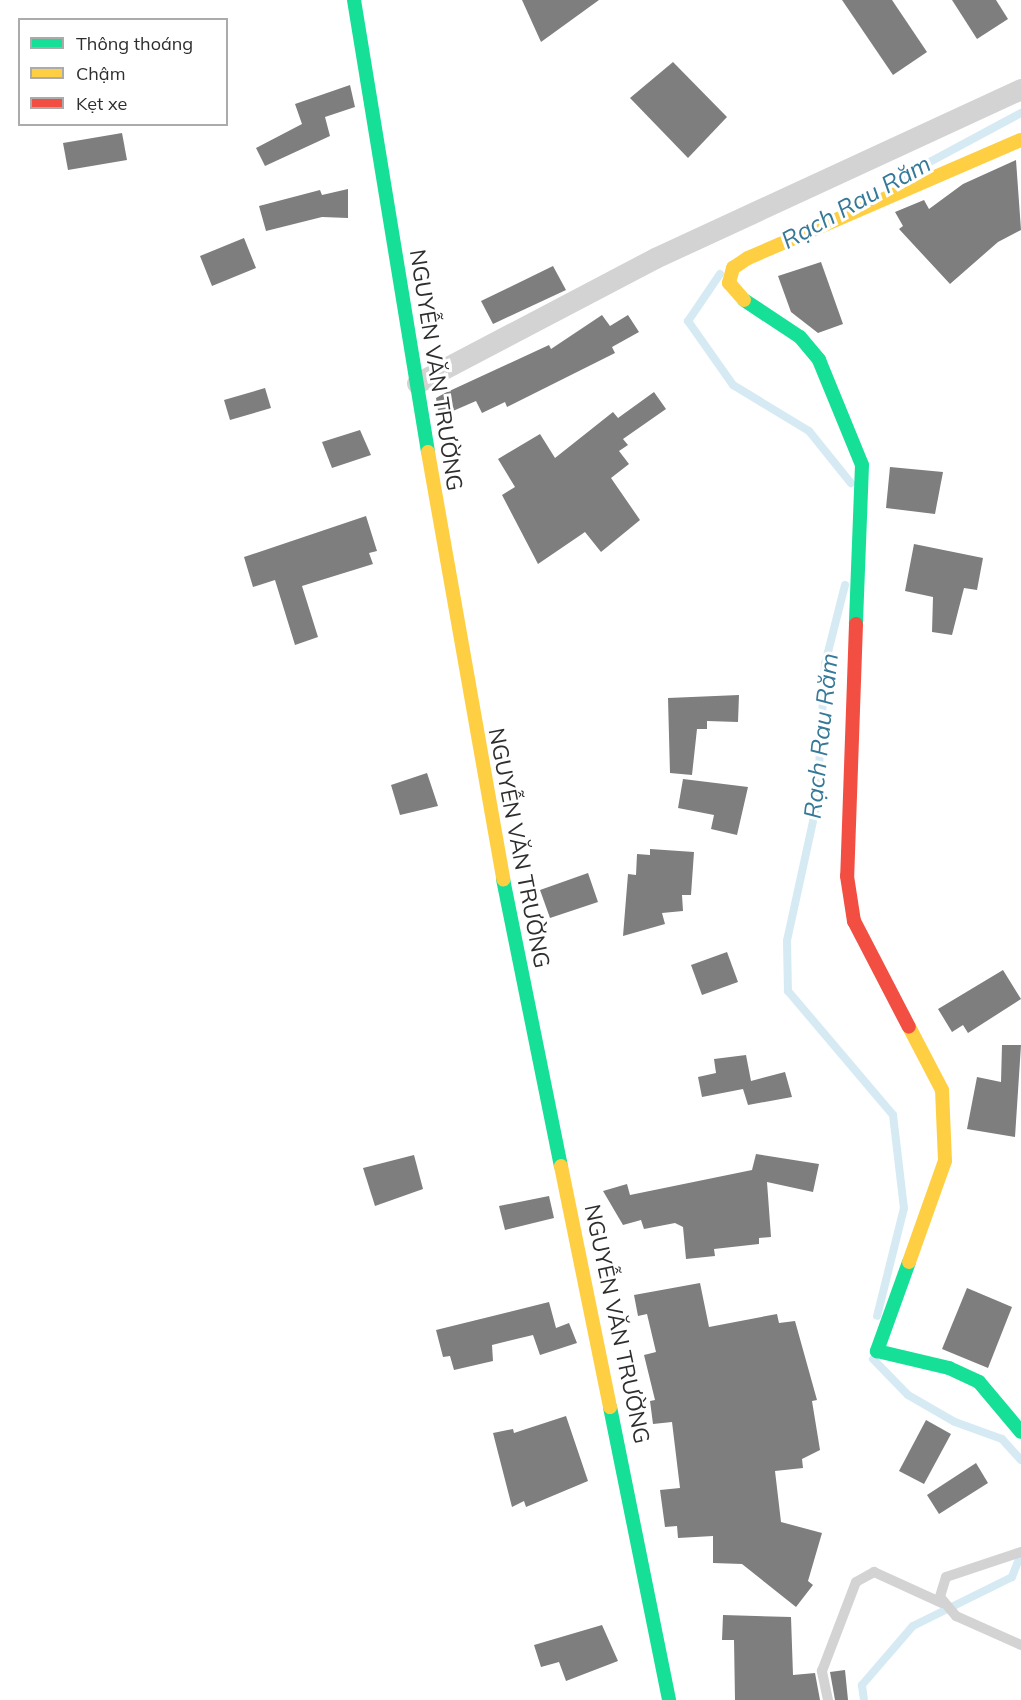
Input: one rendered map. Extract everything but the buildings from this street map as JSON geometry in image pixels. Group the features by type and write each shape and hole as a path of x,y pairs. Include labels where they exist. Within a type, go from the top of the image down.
{"street":[{"name":"NGUYỄN VĂN TRƯỜNG","path":"354,0 480,767 669,1700"},
{"path":"417,383 655,258 1021,89"},
{"path":"1021,140 748,258 733,268 729,284 752,308 800,337 819,360 862,465 847,876 854,921 942,1090 945,1161 877,1351 949,1368 979,1382 1021,1432"}],"lane":[{"path":"942,1602 946,1577 1021,1552"},
{"path":"828,1700 822,1671 856,1582 874,1572 942,1602 956,1616 1021,1646"}],"waterway":[{"name":"Rạch Rau Răm","path":"898,179 1021,113"},
{"name":"Rạch Rau Răm","path":"720,274 688,321 733,385 809,431 851,483"},
{"name":"Rạch Rau Răm","path":"845,585 825,664 817,803 787,941 788,991 893,1115 904,1208 877,1316"},
{"name":"Rạch Rau Răm","path":"873,1359 908,1395 955,1422 1002,1439 1021,1460"},
{"name":"Rạch Rau Răm","path":"864,1700 862,1685 913,1626 1012,1577 1021,1553"}],"traffic: fast":[{"path":"354,0 428,452"},
{"path":"744,300 800,337 819,360 862,465 856,624"},
{"path":"503,879 561,1166"},
{"path":"909,1262 877,1351 949,1368 979,1382 1021,1432"},
{"path":"610,1407 669,1700"}],"traffic: slow":[{"path":"744,300 729,283 733,268 748,258 1021,140"},
{"path":"428,452 503,879"},
{"path":"909,1027 942,1090 945,1161 909,1262"},
{"path":"561,1166 610,1407"}],"traffic: jam":[{"path":"856,624 847,876 854,921 909,1027"}]}
